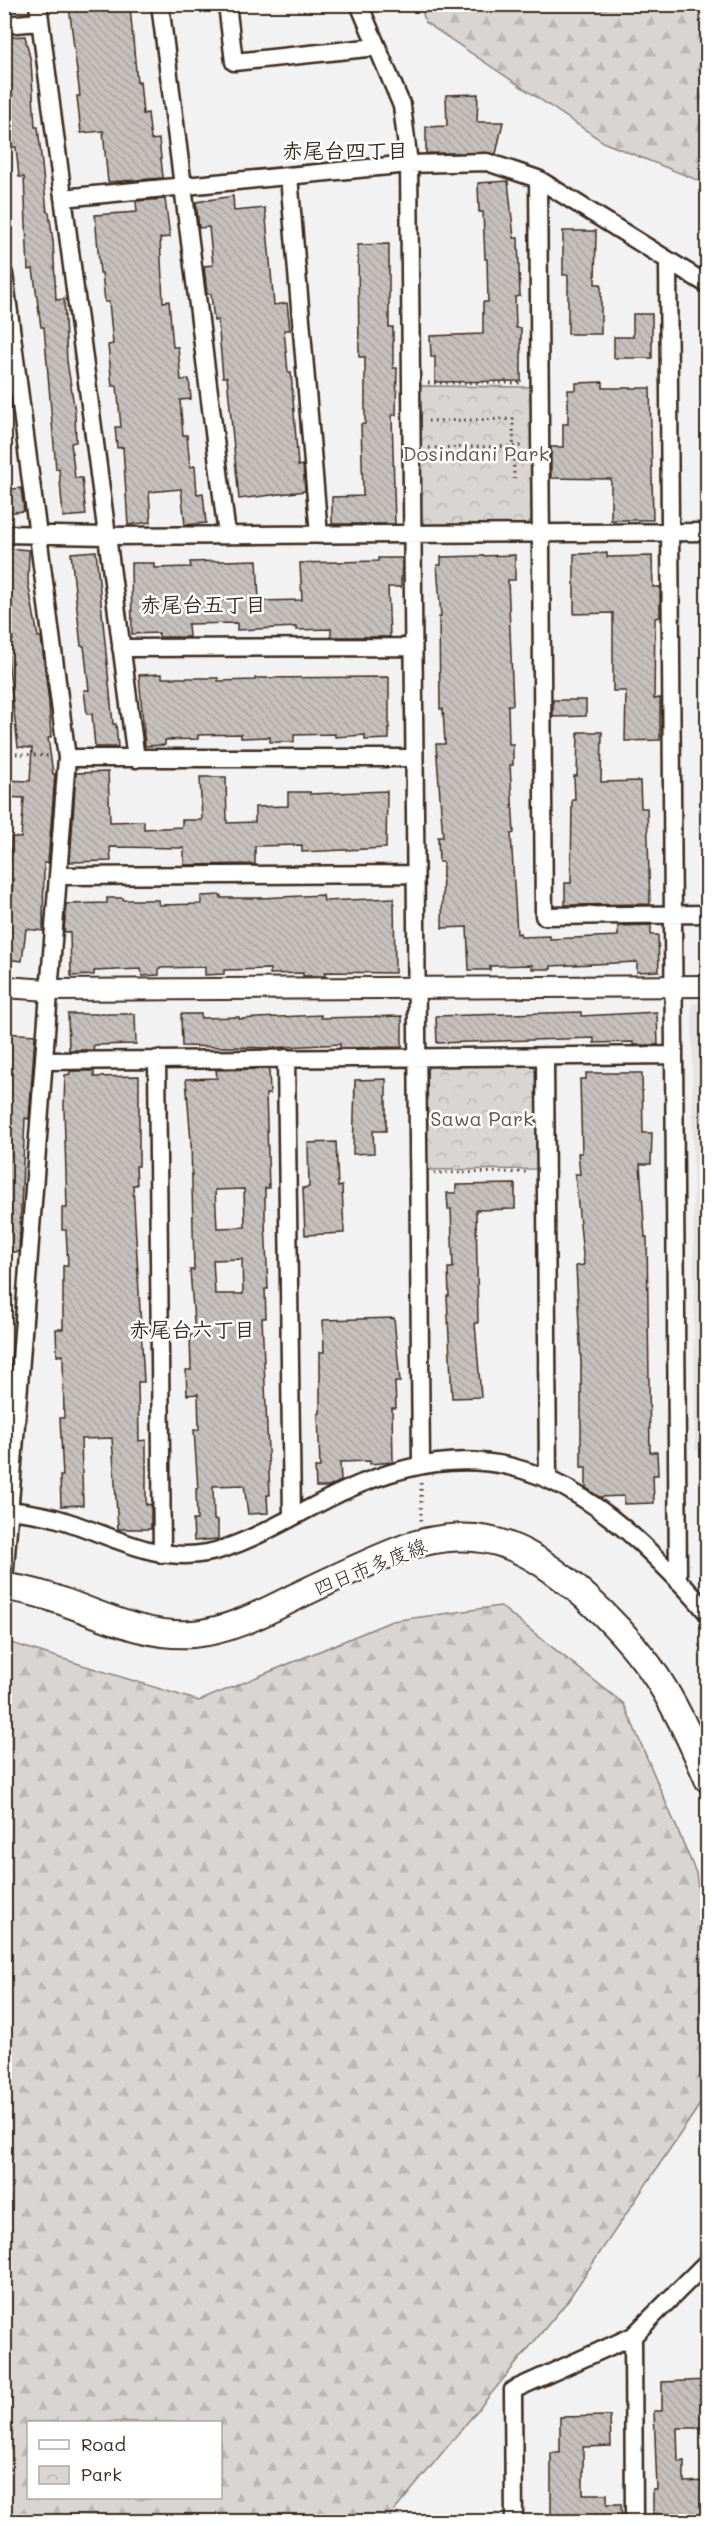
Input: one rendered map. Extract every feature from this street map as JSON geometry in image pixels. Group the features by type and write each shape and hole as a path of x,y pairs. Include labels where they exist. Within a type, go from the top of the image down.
{"main road":[{"name":"四日市多度線","path":"4,1587 43,1595 136,1627 170,1634 193,1634 236,1624 422,1543 465,1537 509,1546 569,1584 615,1625 649,1666 708,1779"}],"street":[{"path":"38,4 136,759"},
{"path":"160,4 227,535"},
{"path":"227,4 234,62 377,47"},
{"path":"360,4 402,106 409,164 410,382 420,448 411,534 421,1463"},
{"path":"4,25 40,22"},
{"path":"63,198 409,164 487,162 538,179 708,285"},
{"path":"289,176 319,535"},
{"path":"538,179 543,534 544,916 708,914"},
{"path":"668,261 678,1581"},
{"path":"4,274 67,758 4,1581"},
{"path":"4,534 107,537 708,532"},
{"path":"121,648 413,647"},
{"path":"67,758 414,758"},
{"path":"58,876 415,874"},
{"path":"4,987 49,990 708,986"},
{"path":"44,1061 674,1055"},
{"path":"545,1057 548,1479"},
{"path":"286,1058 292,1517"},
{"path":"156,1059 162,1554"},
{"path":"10,1509 54,1517 126,1545 162,1554 207,1553 228,1546 344,1491 397,1469 421,1463 489,1462 548,1479 614,1521 678,1581 708,1614"},
{"path":"514,2522 513,2390 633,2336 708,2261"},
{"path":"633,2336 634,2522"}],"path":[{"path":"410,382 541,383"},
{"path":"428,430 428,421 513,419 514,480"},
{"path":"420,448 428,439"},
{"path":"420,448 541,446"},
{"path":"4,753 67,758"},
{"path":"419,1173 546,1172"},
{"path":"421,1463 421,1529"}],"shaded area":[{"path":"692,1003 708,1003 707,1450 695,1450"}],"green space":[{"path":"421,5 707,5 707,184 605,143 425,22"},
{"name":"Dosindani Park","path":"419,386 531,387 533,518 527,524 425,526 420,518"},
{"name":"Sawa Park","path":"430,1066 532,1066 537,1071 539,1169 425,1170 426,1071"},
{"path":"500,1606 624,1704 696,1873 707,1948 707,2094 566,2303 386,2521 5,2521 5,1641 199,1701 392,1621"}],"building":[{"path":"98,4 99,10 130,7 137,82 140,81 143,114 148,113 151,140 159,139 163,178 108,182 103,131 81,133 77,96 80,96 69,6"},
{"path":"25,36 31,62 35,127 38,127 47,212 49,212 53,241 56,300 64,299 67,361 75,412 76,442 71,443 75,478 82,478 86,515 63,517 59,468 56,469 44,327 41,327 33,269 28,270 24,177 19,177 16,147 12,147 10,130 14,130 8,37"},
{"path":"478,94 477,122 503,122 496,154 426,153 426,127 447,126 446,95"},
{"path":"508,181 514,238 518,238 520,296 515,297 516,328 521,328 521,381 435,382 435,357 431,357 430,336 483,334 483,302 488,302 487,259 485,259 483,212 479,212 478,183"},
{"path":"233,196 234,211 265,208 274,305 287,303 290,330 284,330 288,372 291,372 298,466 303,465 305,491 239,499 227,377 223,377 218,320 214,321 211,294 207,294 204,266 213,265 209,227 199,228 196,202"},
{"path":"165,199 170,237 160,238 163,302 169,301 173,347 178,347 181,380 189,379 191,399 180,400 183,435 187,435 190,467 195,466 197,494 203,493 206,523 185,525 181,489 149,492 151,522 128,525 123,447 117,448 115,427 121,427 117,386 112,386 108,345 113,344 109,302 105,302 102,273 100,273 95,215 137,212 136,201"},
{"path":"563,231 596,231 595,284 601,284 601,334 568,334 568,275 563,275"},
{"path":"389,244 389,327 393,327 393,368 397,368 396,415 392,415 395,524 332,524 332,497 363,496 361,424 365,424 365,357 359,357 358,245"},
{"path":"633,314 652,314 652,358 614,358 614,337 633,337"},
{"path":"603,382 603,388 650,388 653,520 611,520 611,479 551,478 551,447 563,447 563,424 568,424 568,390 576,390 576,383"},
{"path":"21,488 24,511 4,513 4,490"},
{"path":"6,548 29,550 28,582 38,637 41,637 49,703 51,737 48,738 53,774 55,774 48,863 44,863 43,931 26,929 22,961 4,959 4,933 9,933 13,879 4,877 4,861 10,861 11,837 21,838 24,798 4,797 4,780 30,781 32,748 18,747 6,641 13,640 5,592"},
{"path":"96,551 113,724 116,724 118,747 95,747 92,714 87,714 84,690 89,690 84,646 81,646 71,553"},
{"path":"607,553 607,557 652,556 653,587 660,587 660,617 655,618 654,699 660,698 660,740 625,741 626,691 613,691 613,613 574,614 574,554"},
{"path":"515,555 515,580 508,580 513,705 508,705 509,744 513,744 513,765 510,765 514,833 511,834 517,934 520,933 521,937 550,936 550,939 618,936 618,926 651,925 651,935 658,935 659,971 637,972 637,962 551,966 551,969 532,969 532,965 490,966 490,970 469,970 467,927 442,928 443,862 439,862 438,837 443,837 436,744 445,744 443,709 440,709 439,617 441,617 437,565 441,565 441,557"},
{"path":"378,558 402,558 401,587 388,587 390,637 331,637 331,629 296,630 296,627 237,630 237,623 188,624 189,637 159,637 159,633 132,634 131,563 154,563 154,568 191,567 190,562 257,560 259,601 302,600 300,563 378,561"},
{"path":"162,674 162,678 218,678 218,681 255,680 255,678 389,677 389,739 365,740 365,735 335,737 335,734 294,735 294,742 270,742 270,737 241,738 241,734 198,735 198,739 165,740 165,745 145,746 139,675"},
{"path":"553,700 586,700 586,716 553,717"},
{"path":"578,732 602,732 601,782 640,781 641,808 647,808 650,904 565,905 565,883 571,883 572,800 575,800 574,776 577,776"},
{"path":"108,772 110,822 144,821 144,829 182,827 182,820 202,820 200,777 226,777 227,823 255,822 255,807 288,806 288,792 310,792 310,794 387,791 386,848 302,852 302,845 255,846 255,864 184,865 184,848 110,847 111,861 70,862 76,773"},
{"path":"221,895 221,898 259,898 323,895 324,901 394,898 395,973 325,972 325,976 303,976 303,973 270,974 270,969 224,970 224,974 205,975 205,967 159,968 159,975 142,976 141,969 94,971 94,975 71,976 70,932 64,932 66,904 107,903 107,898 123,898 123,900 158,900 159,905 201,904 201,896"},
{"path":"581,1012 581,1016 657,1012 658,1045 633,1045 633,1042 594,1043 594,1038 437,1043 436,1016"},
{"path":"68,1014 135,1014 136,1044 94,1045 93,1050 69,1050"},
{"path":"181,1014 201,1014 201,1018 239,1017 239,1019 321,1015 321,1018 402,1016 402,1047 340,1048 340,1044 269,1048 182,1046"},
{"path":"4,1033 35,1035 29,1119 25,1118 19,1252 4,1252"},
{"path":"269,1069 270,1094 266,1094 269,1188 265,1188 268,1289 265,1289 266,1318 262,1318 270,1495 267,1495 268,1513 248,1514 244,1485 213,1486 214,1520 218,1520 218,1539 194,1541 193,1520 197,1520 196,1489 198,1489 194,1430 199,1430 198,1394 187,1395 186,1370 191,1370 190,1335 195,1335 190,1270 194,1270 191,1142 186,1079 217,1078 216,1070","holes":["244,1189 245,1227 217,1228 215,1190","242,1259 243,1294 215,1294 213,1260"]},
{"path":"70,1071 94,1071 94,1077 139,1076 139,1166 136,1166 137,1185 133,1185 144,1382 138,1382 139,1441 146,1440 146,1505 151,1504 151,1529 118,1529 112,1438 81,1439 83,1505 61,1506 60,1476 63,1476 60,1418 64,1418 63,1355 57,1356 56,1329 63,1329 63,1266 68,1266 66,1230 62,1230 62,1208 67,1208 64,1107 65,1075 70,1074"},
{"path":"586,1073 642,1073 643,1133 652,1133 651,1164 640,1164 645,1237 647,1237 650,1452 657,1452 658,1475 653,1475 654,1503 624,1504 624,1496 599,1497 586,1488 586,1467 581,1467 581,1362 576,1266 584,1265 575,1174 580,1174 578,1153 582,1153 580,1079 586,1079"},
{"path":"386,1079 386,1131 373,1131 374,1153 353,1154 355,1080"},
{"path":"336,1142 338,1187 342,1186 344,1233 305,1235 303,1188 309,1187 308,1143"},
{"path":"515,1184 515,1209 476,1210 478,1323 475,1323 481,1397 452,1398 447,1296 449,1296 448,1268 453,1268 451,1209 448,1209 447,1193 456,1193 456,1185"},
{"path":"394,1318 400,1382 395,1382 396,1408 392,1408 393,1462 370,1464 370,1461 340,1462 341,1481 329,1487 316,1487 315,1467 320,1467 318,1414 320,1413 320,1352 324,1352 323,1320"},
{"path":"708,2380 708,2428 677,2428 678,2462 684,2461 684,2482 708,2481 708,2522 659,2522 659,2514 653,2514 653,2490 657,2490 654,2411 662,2411 662,2382"},
{"path":"610,2416 611,2446 583,2447 583,2494 607,2494 607,2504 621,2504 622,2521 551,2522 551,2453 560,2453 560,2417"}],"district":[{"name":"赤尾台四丁目","path":"345,149"},
{"name":"赤尾台五丁目","path":"203,603"},
{"name":"赤尾台六丁目","path":"192,1328"}]}
